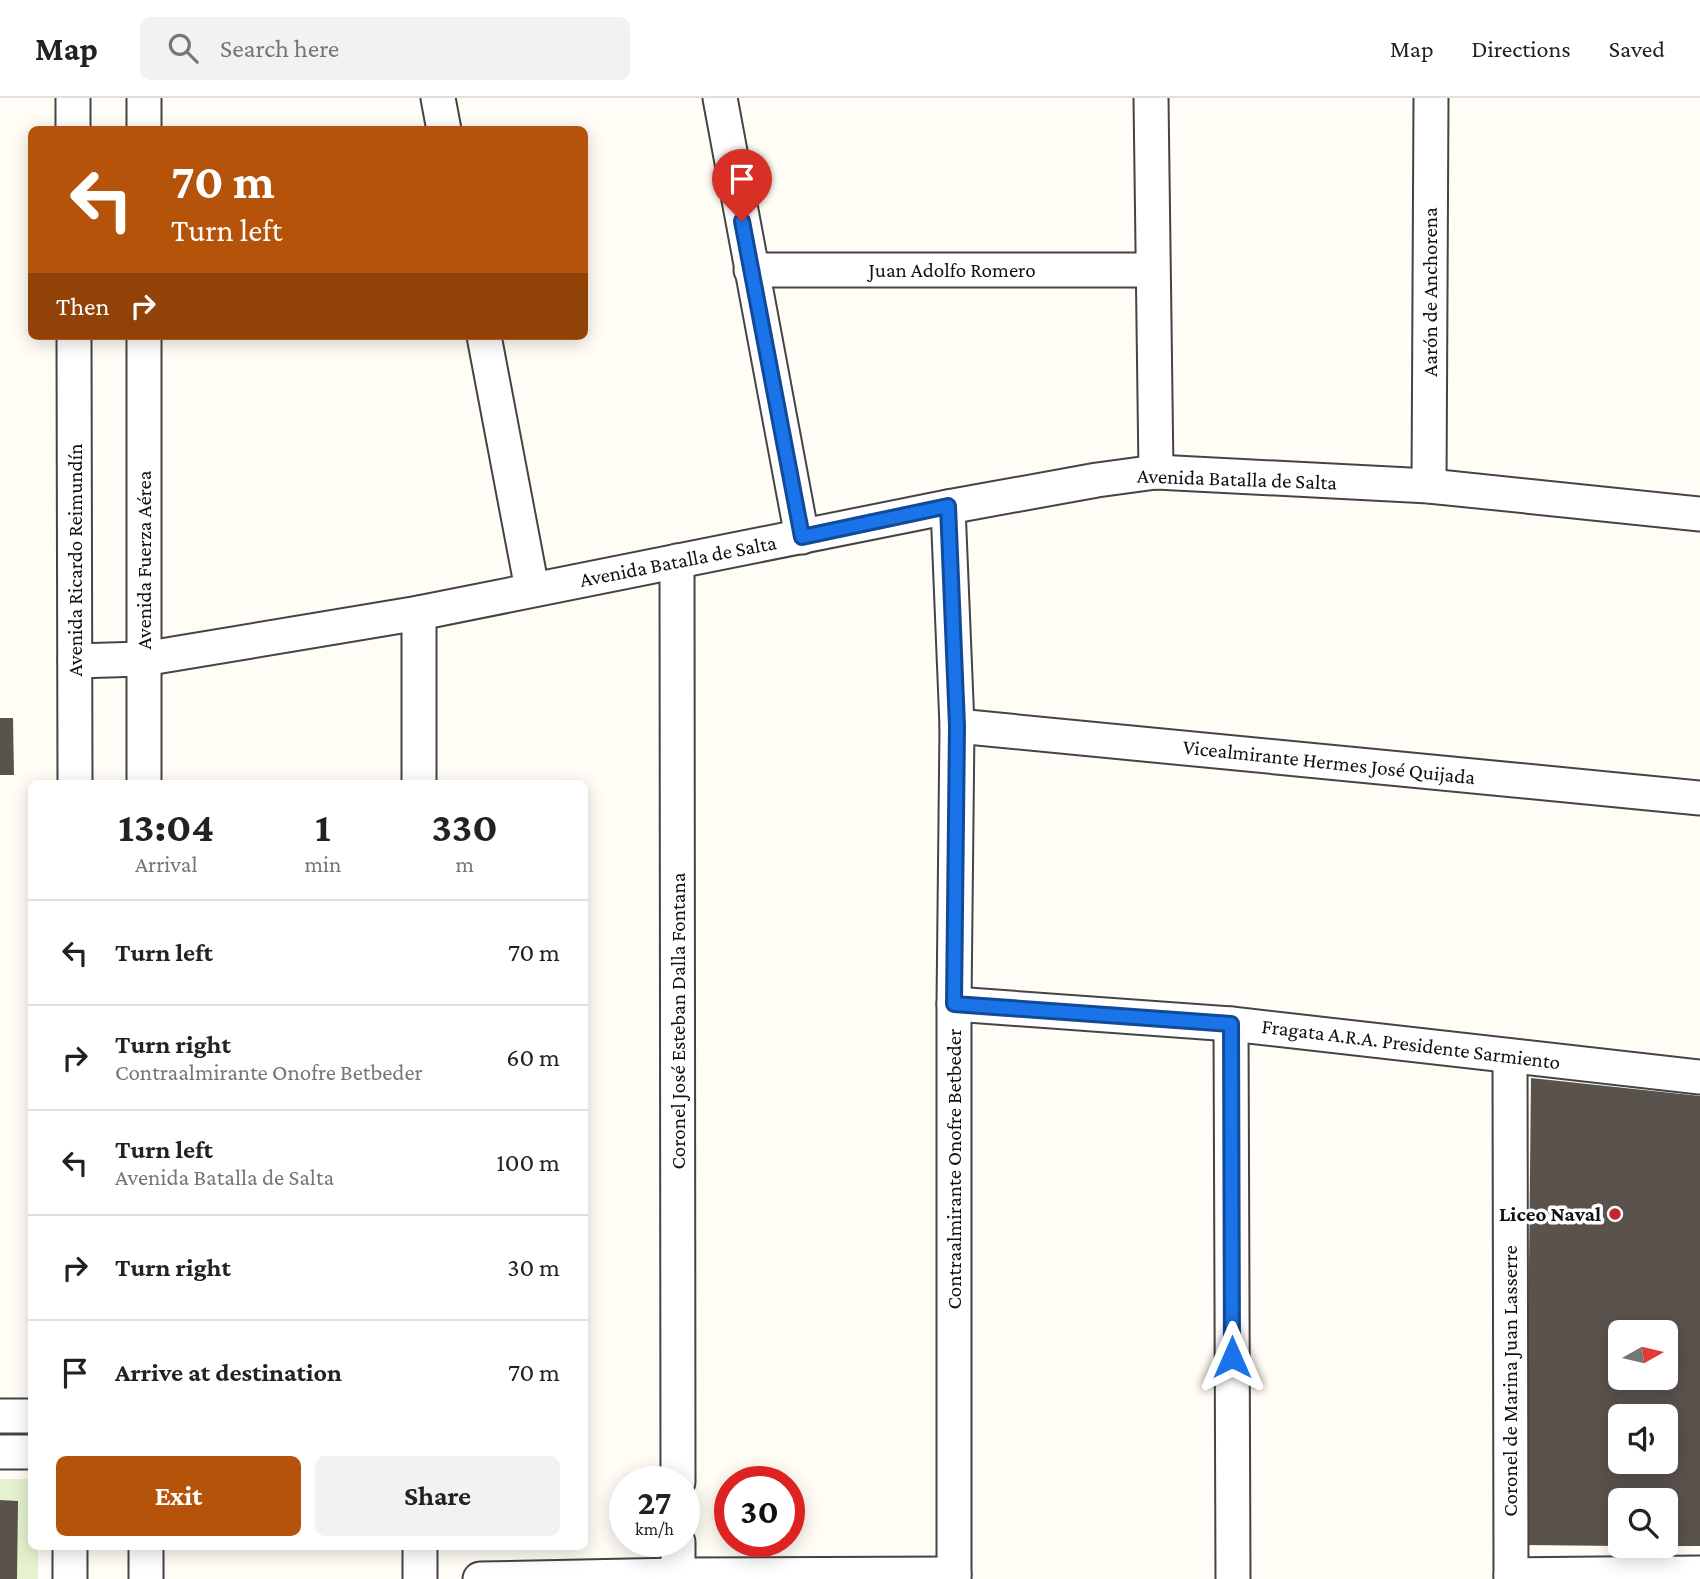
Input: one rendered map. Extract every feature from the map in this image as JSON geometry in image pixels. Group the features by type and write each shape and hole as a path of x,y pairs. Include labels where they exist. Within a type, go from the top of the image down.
{"street":[{"path":"73,98 73,126"},
{"path":"144,98 144,126"},
{"path":"438,98 443,126"},
{"path":"720,98 802,537"},
{"path":"1151,98 1156,472"},
{"name":"Aarón de Anchorena","path":"1429,486 1432,98"},
{"name":"Juan Adolfo Romero","path":"751,270 1152,270"},
{"name":"Avenida Ricardo Reimundín","path":"74,340 75,780"},
{"name":"Avenida Fuerza Aérea","path":"144,340 144,780"},
{"path":"485,340 532,589"},
{"name":"Avenida Batalla de Salta","path":"75,662 144,659 419,613 948,506 1156,472 1429,486 1700,514"},
{"name":"Contraalmirante Onofre Betbeder","path":"948,506 957,726 954,1576"},
{"name":"Coronel José Esteban Dalla Fontana","path":"677,561 678,1466"},
{"path":"419,613 419,780"},
{"name":"Vicealmirante Hermes José Quijada","path":"957,726 1700,798"},
{"name":"Fragata A.R.A. Presidente Sarmiento","path":"954,1004 1231,1024 1700,1077"},
{"path":"1231,1024 1233,1579"},
{"name":"Coronel de Marina Juan Lasserre","path":"1510,1056 1511,1577"},
{"path":"0,1416 28,1416"},
{"path":"0,1452 28,1452"},
{"path":"70,1550 70,1579"},
{"path":"146,1550 146,1579"},
{"path":"419,1550 419,1579"},
{"path":"678,1557 678,1575"},
{"path":"1511,1577 1700,1573"},
{"path":"480,1579 678,1575 954,1576"}],"green space":[{"path":"0,1479 28,1479 28,1550 38,1550 38,1579 0,1579"}],"building":[{"path":"0,718 13,718 14,775 0,775"},
{"name":"Liceo Naval","path":"1531,1078 1700,1096 1700,1546 1678,1546 1678,1488 1608,1488 1608,1546 1526,1545"},
{"path":"0,1500 18,1501 17,1579 0,1579"}],"place":[{"name":"Liceo Naval","path":"1615,1214"}],"route":[{"path":"742,221 802,537 948,506 957,726 954,1004 1231,1024 1232,1357"}]}
